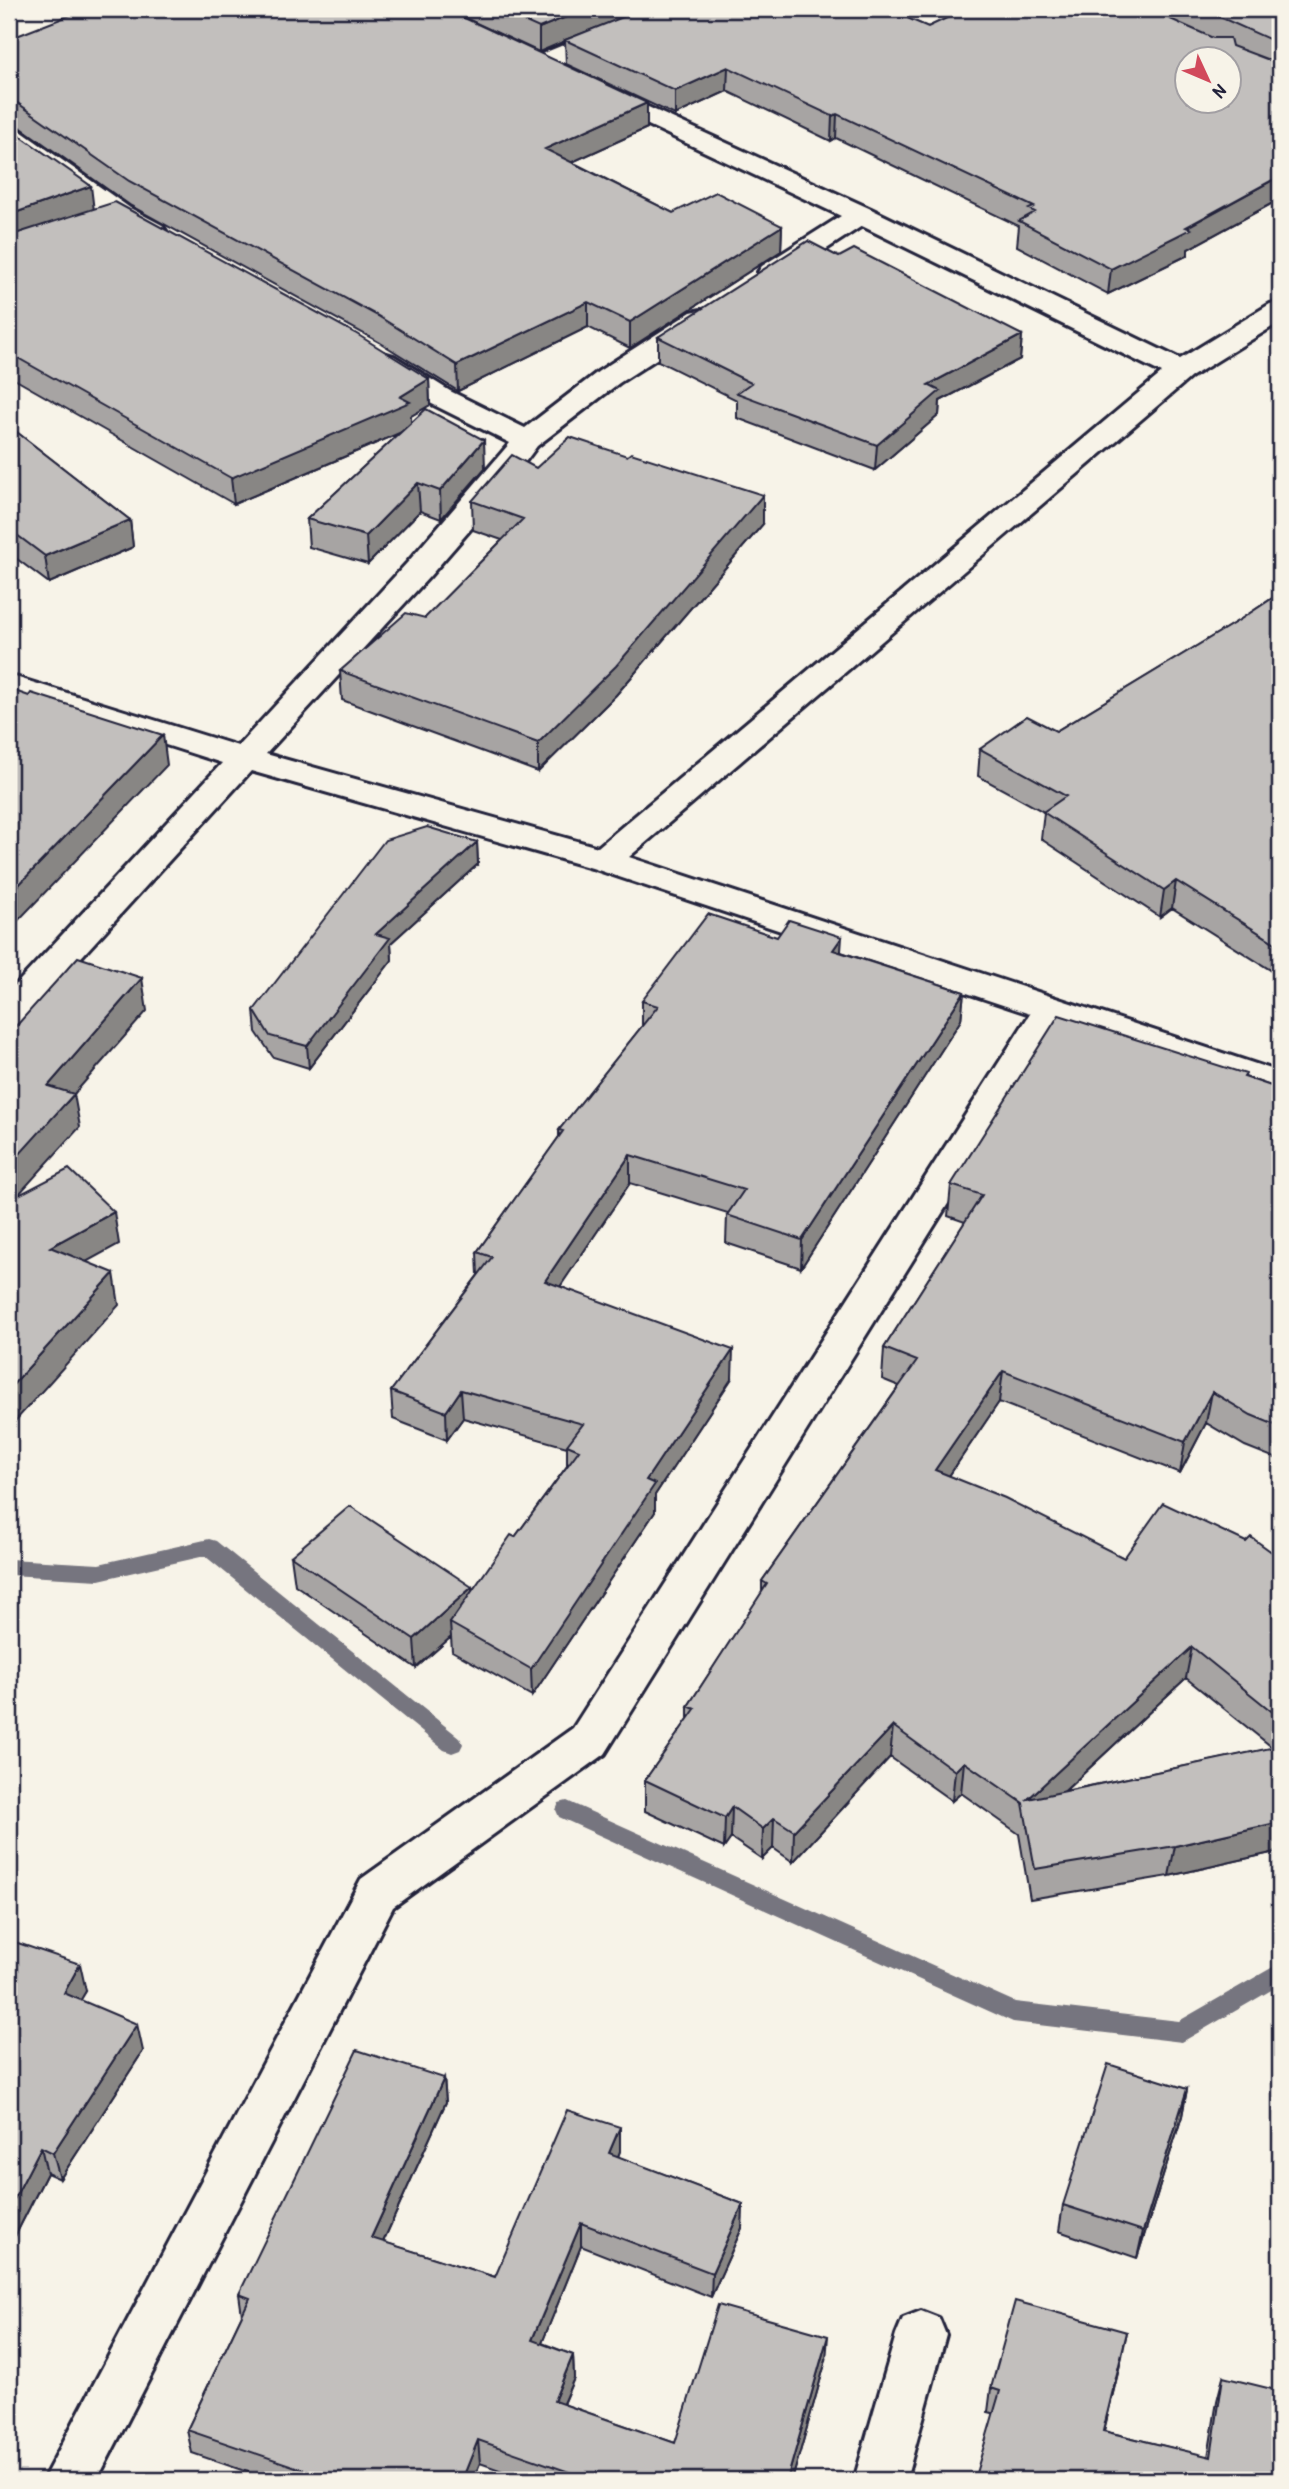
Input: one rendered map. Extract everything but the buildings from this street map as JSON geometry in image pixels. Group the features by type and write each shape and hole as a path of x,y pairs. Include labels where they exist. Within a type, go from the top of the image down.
{"street":[{"path":"673,9 526,58 861,215 1181,370"},
{"path":"9,135 108,218 180,246"},
{"path":"9,1014 427,559 491,487 527,440 609,377 861,215"},
{"path":"604,860 1181,370 1277,315"},
{"path":"357,344 440,397 527,440"},
{"path":"9,685 242,758 604,860 1280,1085"},
{"path":"69,2480 377,1893 589,1741 1051,1010"},
{"path":"880,2480 921,2335"}],"waterway":[{"path":"9,1567 99,1572 209,1547 452,1744"},
{"path":"567,1810 1013,2012 1182,2032 1280,1973"}]}
